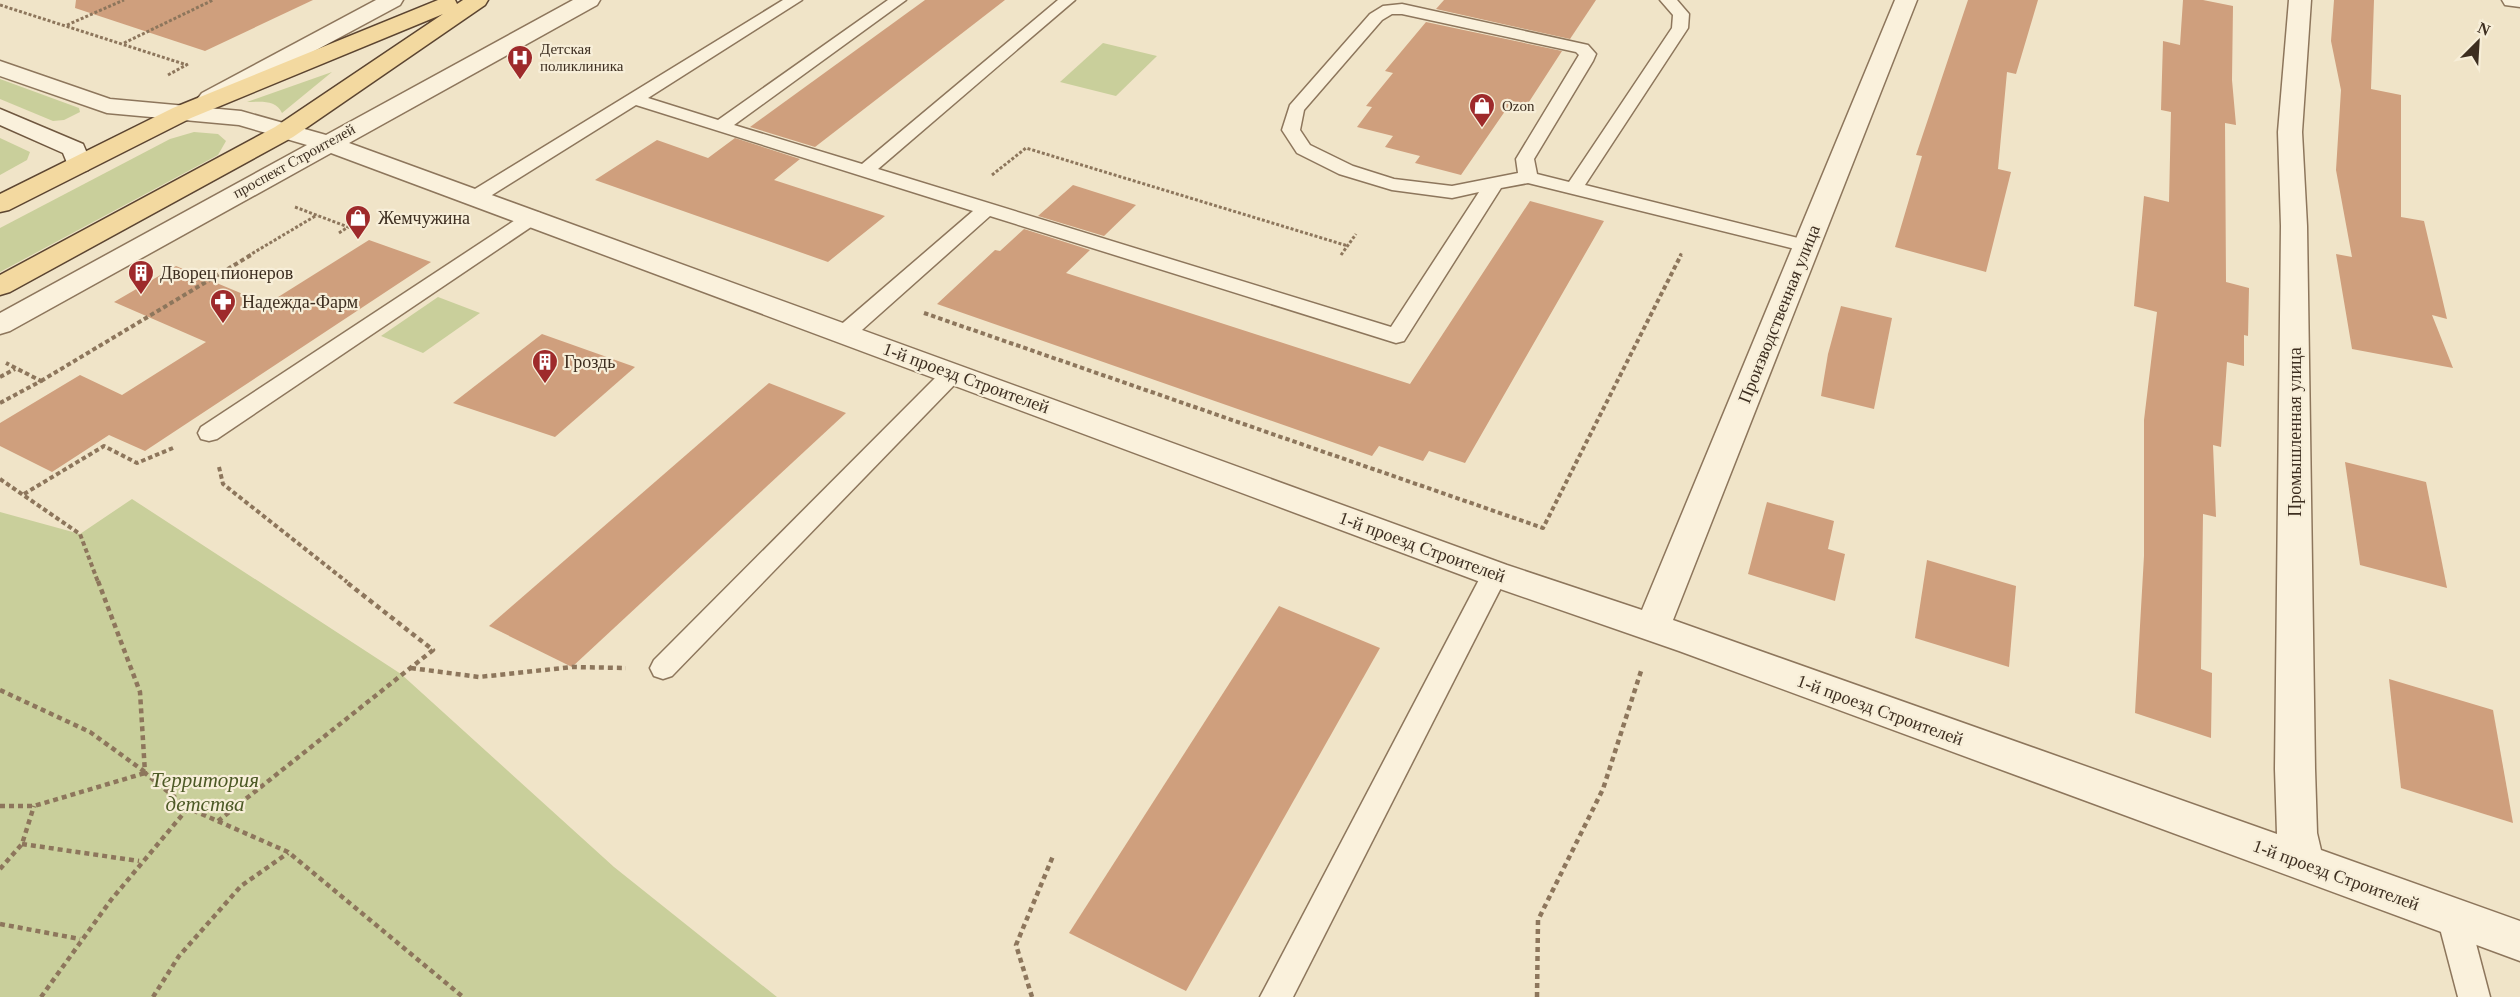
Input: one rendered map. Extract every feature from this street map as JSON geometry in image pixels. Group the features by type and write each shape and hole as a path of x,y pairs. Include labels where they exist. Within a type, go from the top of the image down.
{"main road":[{"path":"0,204 182,113 458,0"},
{"name":"проспект Строителей","path":"0,285 284,132 477,0"}],"street":[{"path":"182,113 392,0"},
{"name":"проспект Строителей","path":"0,325 589,0"},
{"name":"Производственная улица","path":"1652,628 1906,0"},
{"name":"Промышленная улица","path":"2300,0 2290,132 2294,238 2295,769 2297,833 2303,863"},
{"path":"2514,0 2520,1"},
{"name":"1-й проезд Строителей","path":"0,68 107,106 241,118 327,143 477,196 1495,574 1692,641 2520,941"},
{"path":"0,116 74,149 79,165"}],"lane":[{"path":"477,196 794,0"},
{"path":"722,125 898,0"},
{"path":"864,171 898,145 1067,0"},
{"path":"1574,188 1680,28 1680,14 1668,0"},
{"path":"1528,177 1525,159 1586,61 1587,54 1582,48 1417,11 1389,9 1376,17 1296,109 1291,130 1304,149 1346,170 1392,184 1452,192 1528,177 1807,246"},
{"path":"633,99 1396,336 1494,184"},
{"path":"845,333 987,209"},
{"path":"209,434 533,218"},
{"path":"663,668 953,373"},
{"path":"1276,997 1495,574"},
{"path":"2452,917 2474,997"}],"path":[{"path":"66,26 124,0"},
{"path":"124,43 213,0"},
{"path":"0,5 187,65"},
{"path":"988,178 1026,148 1348,246"},
{"path":"287,204 356,230"},
{"path":"0,403 41,381 317,215"},
{"path":"884,298 1543,528 1699,219"},
{"path":"346,236 339,233 349,227"},
{"path":"1341,255 1356,234"},
{"path":"0,377 16,369 41,381"},
{"path":"209,434 224,484 433,650 218,820"},
{"path":"24,494 104,446 137,463"},
{"path":"0,479 80,534 140,692 145,773"},
{"path":"1537,997 1538,920 1603,789 1644,661 1692,641"},
{"path":"411,668 479,677 572,668 663,668"},
{"path":"0,690 90,732 188,808 288,852 463,997"},
{"path":"0,806 34,806 145,773"},
{"path":"0,869 22,844 34,806"},
{"path":"41,997 80,939 140,861 188,808"},
{"path":"22,844 140,861"},
{"path":"153,997 179,956 241,886 288,852"},
{"path":"1032,997 1016,945 1053,856"},
{"path":"0,924 80,939"}],"green space":[{"path":"1103,43 1157,56 1116,96 1060,82"},
{"path":"332,72 282,113 272,103 247,102"},
{"path":"0,79 79,108 80,112 64,120 53,121 0,99"},
{"path":"194,132 218,134 226,141 218,155 0,272 0,228 170,139"},
{"path":"0,138 30,152 27,160 0,175"},
{"path":"438,297 480,313 423,353 381,336"},
{"name":"Территория детства","path":"132,499 401,674 614,867 777,997 0,997 0,512 80,534"}],"building":[{"path":"76,0 313,0 205,51 75,8"},
{"path":"925,0 1005,0 815,147 750,127"},
{"path":"1444,0 1596,0 1570,39 1436,9"},
{"path":"1968,0 2038,0 2016,74 2007,72 1998,169 2011,172 1986,272 1895,247 1922,156 1916,155"},
{"path":"2183,0 2203,0 2233,6 2232,80 2236,125 2225,123 2226,282 2249,288 2248,336 2244,335 2244,366 2227,362 2221,447 2213,445 2216,517 2203,514 2201,669 2212,673 2211,738 2135,713 2144,556 2144,420 2157,312 2134,306 2144,196 2169,202 2171,112 2161,110 2163,41 2180,45"},
{"path":"2334,0 2374,0 2371,89 2401,95 2401,217 2424,221 2447,319 2432,315 2453,368 2352,349 2336,254 2352,257 2336,170 2341,90 2331,41"},
{"path":"1426,22 1562,51 1527,105 1512,101 1461,175 1415,163 1420,156 1385,147 1393,136 1357,127 1372,107 1366,106 1393,73 1385,71"},
{"path":"735,138 800,159 774,180 885,216 828,262 595,180 657,140 708,158"},
{"path":"1073,185 1136,205 1104,236 1038,216"},
{"path":"1530,201 1604,221 1465,463 1429,451 1423,461 1379,446 1372,456 937,304 995,250 1000,251 1024,229 1090,250 1066,273 1410,384"},
{"path":"369,240 431,262 145,451 109,435 52,472 0,446 0,423 80,375 122,395 206,342 114,302 176,266 267,304"},
{"path":"1841,306 1892,318 1874,409 1821,396 1828,354"},
{"name":"Гроздь","path":"542,334 635,367 555,437 453,403"},
{"path":"769,383 846,413 572,667 489,626"},
{"path":"2345,462 2426,482 2447,588 2360,565"},
{"path":"1767,502 1834,521 1828,549 1845,554 1835,601 1748,574"},
{"path":"1927,560 2016,586 2009,667 1915,638"},
{"path":"1279,606 1380,648 1186,991 1069,933"},
{"path":"2389,679 2493,710 2513,823 2401,788"}],"place":[{"name":"Детская поликлиника","path":"520,81"},
{"name":"Ozon","path":"1482,129"},
{"name":"Жемчужина","path":"358,241"},
{"name":"Дворец пионеров","path":"141,296"},
{"name":"Надежда-Фарм","path":"223,325"},
{"name":"Гроздь","path":"545,385"}]}
